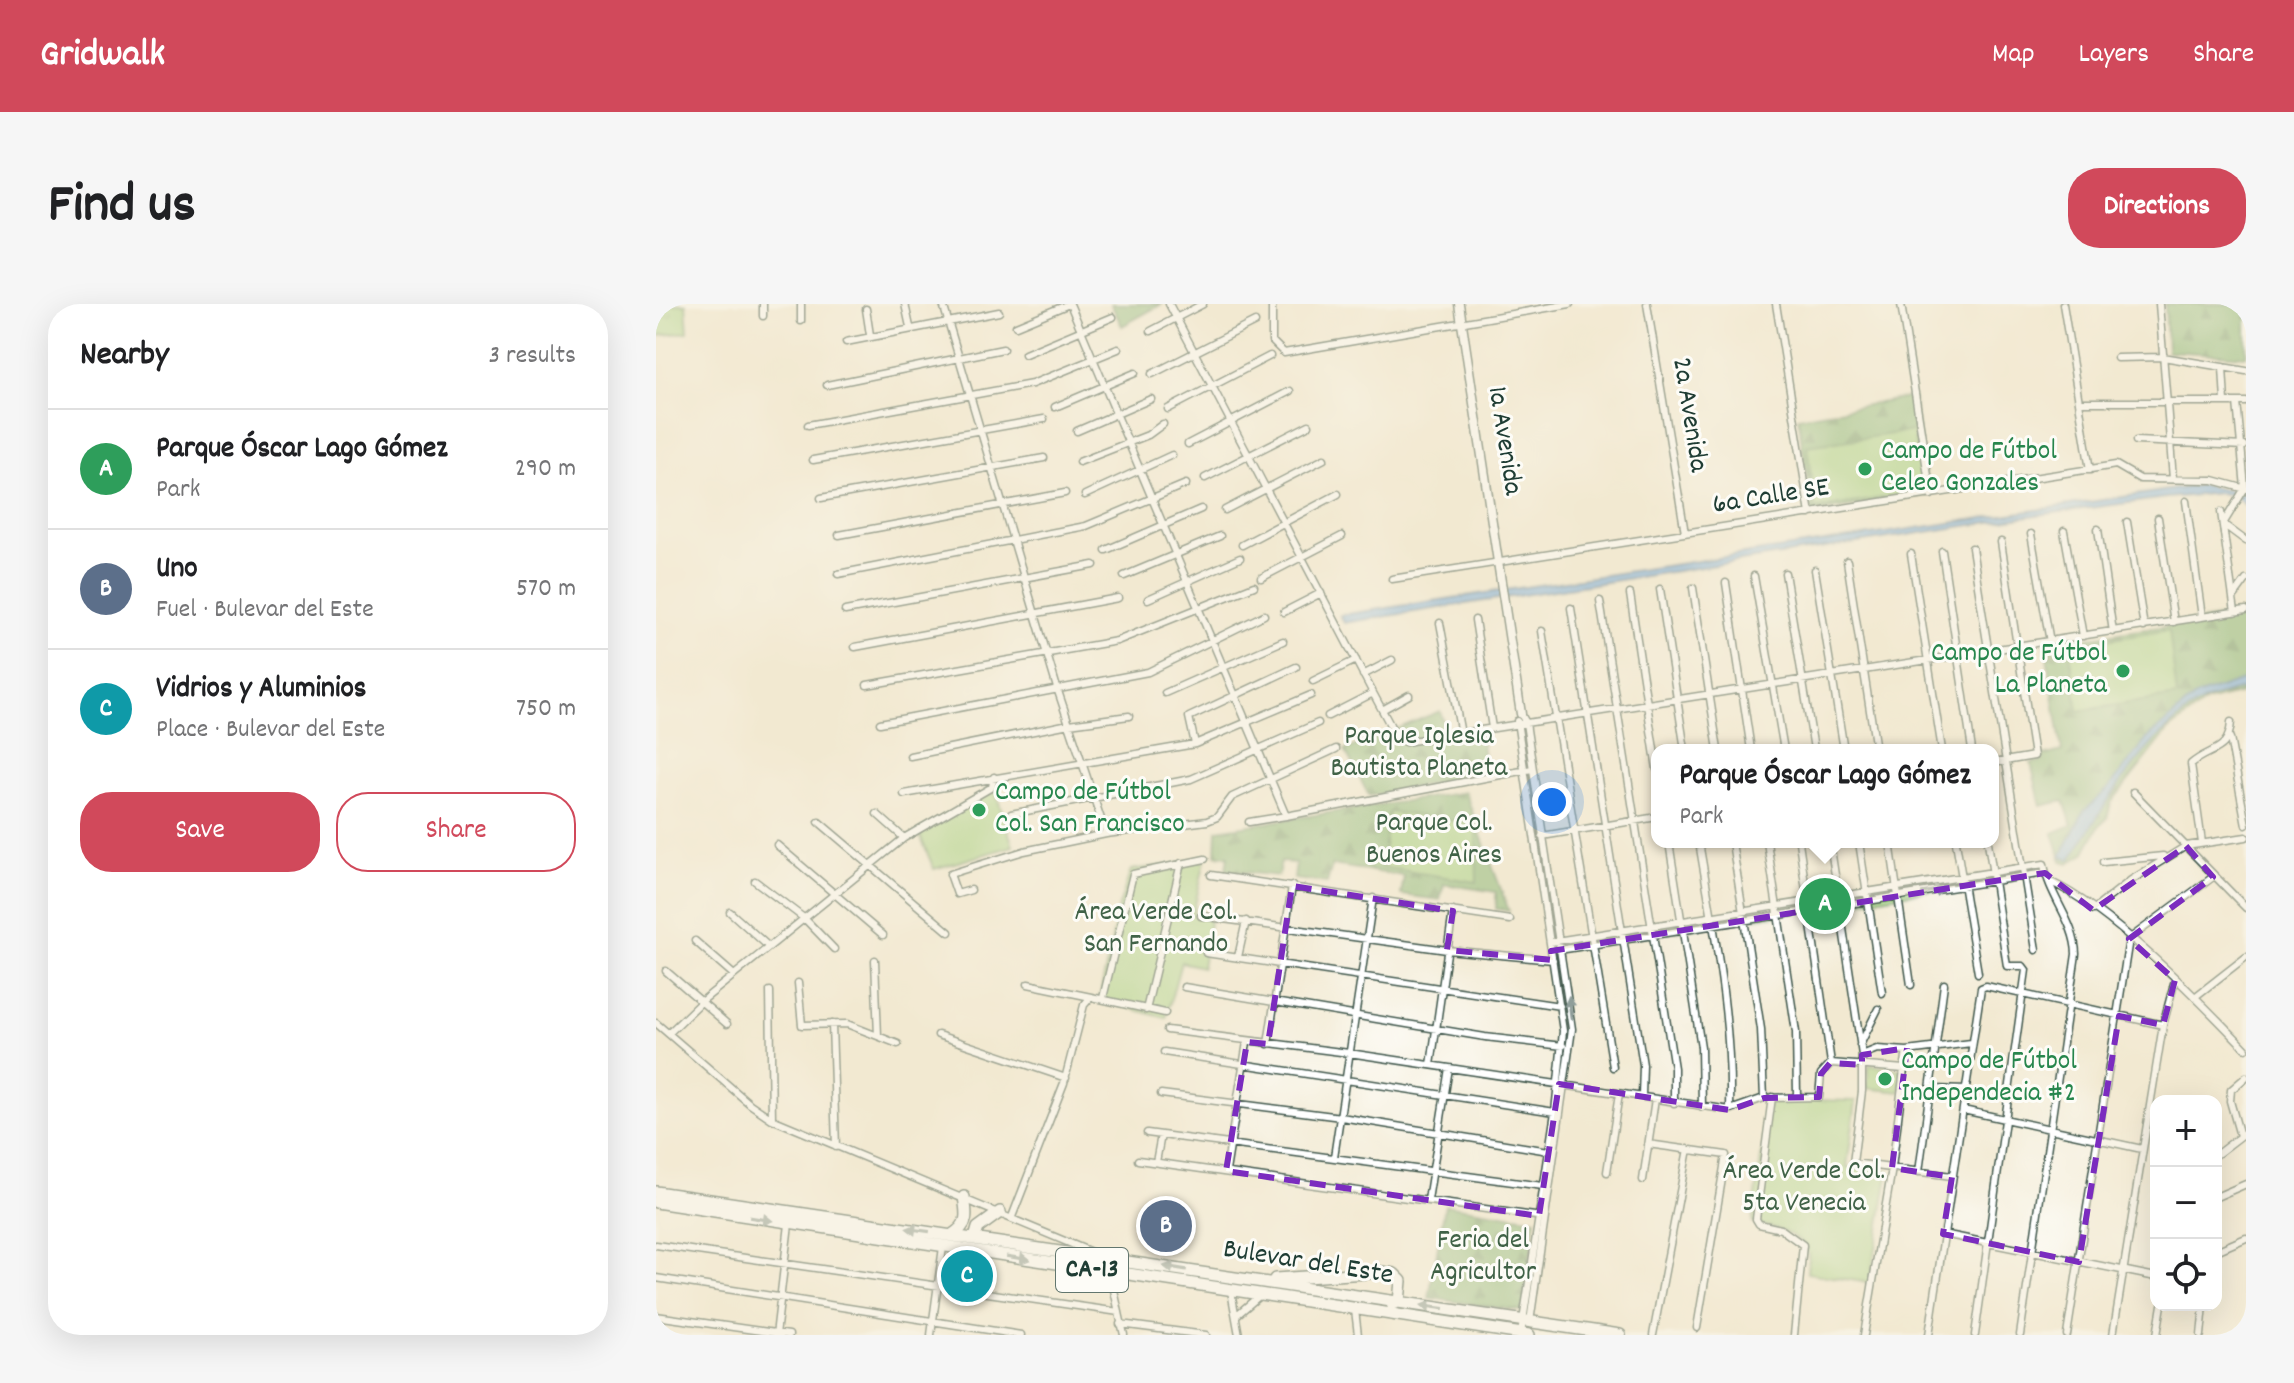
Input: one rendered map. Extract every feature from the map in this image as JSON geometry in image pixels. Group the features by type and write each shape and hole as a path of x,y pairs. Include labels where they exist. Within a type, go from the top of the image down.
{"highway":[{"name":"Bulevar del Este","path":"656,1192 1399,1302 1526,1328 1620,1335"},
{"path":"964,1197 967,1220 978,1252"},
{"name":"Bulevar del Este","path":"656,1202 1475,1331 1526,1328"},
{"path":"975,1238 978,1228 1000,1212"},
{"path":"952,1235 962,1230 967,1220"},
{"path":"1254,1281 1381,1272 1394,1274 1401,1281 1399,1302 1381,1306 1327,1299 1309,1303"}],"street":[{"path":"763,304 763,316"},
{"path":"801,304 801,321"},
{"path":"905,304 910,327"},
{"path":"943,304 1057,688 1106,834"},
{"path":"1016,326 1070,304 1286,816"},
{"path":"1169,304 1363,675 1396,736 1405,742 1709,693 1773,687 1862,670 2246,610"},
{"path":"1151,331 1203,304"},
{"path":"1272,304 1272,341 1284,353 1570,304"},
{"name":"1a Avenida","path":"1459,304 1521,714"},
{"name":"2a Avenida","path":"1647,304 1685,533"},
{"path":"1776,304 1810,514"},
{"path":"1901,304 1931,495"},
{"path":"2063,304 2090,470"},
{"path":"2159,304 2173,479"},
{"path":"866,309 870,335"},
{"path":"846,342 910,327 999,312"},
{"path":"1025,354 1113,317"},
{"path":"1152,374 1255,322"},
{"path":"827,385 1003,349"},
{"path":"808,425 1032,384 1118,349"},
{"path":"1168,409 1270,356"},
{"path":"2117,358 2163,357 2246,371"},
{"path":"2223,367 2225,402"},
{"path":"1055,407 1135,373"},
{"path":"1188,444 1290,391"},
{"path":"1077,431 1151,399"},
{"path":"2079,402 2246,402"},
{"path":"2223,524 2245,490 2244,446 2237,402"},
{"path":"813,460 1044,419"},
{"path":"1079,462 1163,424"},
{"path":"1205,478 1309,425"},
{"path":"2136,441 2244,446"},
{"path":"1085,495 1172,455"},
{"path":"821,498 1044,458"},
{"path":"1225,510 1324,459"},
{"name":"6a Calle SE","path":"1392,579 2116,465 2140,479 2213,480 2245,490"},
{"path":"838,574 1086,526 1186,484"},
{"path":"839,535 1065,493"},
{"path":"1242,545 1338,494"},
{"path":"2186,501 2202,617"},
{"path":"1106,550 1201,509"},
{"path":"2221,512 2235,612"},
{"path":"2158,518 2174,622"},
{"path":"2127,522 2144,627"},
{"path":"2223,524 2246,541"},
{"path":"2098,529 2113,632"},
{"path":"2064,531 2083,636"},
{"path":"2031,534 2050,642"},
{"path":"1124,576 1220,536"},
{"path":"1261,578 1342,536"},
{"path":"1999,762 2034,756 2001,542"},
{"path":"1972,548 2036,950"},
{"path":"1942,551 1971,744"},
{"path":"1911,554 1941,744"},
{"path":"1148,599 1240,558"},
{"path":"1847,561 1875,744"},
{"path":"845,611 1094,565"},
{"path":"1815,570 1843,744"},
{"path":"1785,573 1813,744"},
{"path":"1754,576 1783,744"},
{"path":"2235,595 2246,580"},
{"path":"1726,583 1750,744"},
{"path":"867,685 1117,641 1254,586"},
{"path":"1693,588 1717,744"},
{"path":"1660,589 1684,744"},
{"path":"1284,612 1321,593"},
{"path":"1630,594 1653,744"},
{"path":"855,647 1036,616 1118,598"},
{"path":"1600,601 1674,1068 1674,1103"},
{"path":"1571,608 1643,1065 1642,1096"},
{"path":"880,723 1148,672 1264,615"},
{"path":"1475,620 1492,728"},
{"path":"1440,623 1461,734"},
{"path":"1542,631 1613,1067"},
{"path":"1165,693 1283,641"},
{"path":"1313,681 1356,660"},
{"path":"1363,675 1392,660"},
{"path":"1195,744 1189,717 1296,667"},
{"path":"1328,716 1373,693"},
{"path":"904,794 1195,744 1311,695"},
{"path":"1382,710 1409,695"},
{"path":"1521,714 1526,723 1572,1029 1526,1328"},
{"path":"1521,714 1516,724 1560,1006 1563,1046 1562,1085 1543,1186 1541,1217"},
{"path":"910,756 1069,724 1129,716"},
{"path":"2231,722 2230,738 2246,825"},
{"path":"1011,814 1191,779 1318,723"},
{"path":"2202,843 2191,764 2230,738"},
{"path":"971,890 957,894 950,874 1024,851 1106,834 1207,821 1217,817 1232,797 1336,749"},
{"path":"1249,822 1532,769"},
{"path":"669,1033 702,1001 904,838 992,787 994,777"},
{"path":"2133,792 2246,908"},
{"path":"877,814 904,838"},
{"path":"1542,836 1651,818"},
{"path":"819,822 949,932"},
{"path":"2093,910 2166,856 2186,846 2246,837"},
{"path":"777,845 883,935"},
{"path":"1670,848 1701,1047 1702,1107"},
{"path":"1700,848 1730,1041 1730,1110"},
{"path":"1733,848 1761,1029 1768,1098 1756,1219 1759,1224 1781,1229 1803,1245 1794,1335"},
{"path":"1768,848 1796,1032 1797,1096"},
{"path":"1800,848 1831,1063"},
{"path":"1831,848 1862,1055 1853,1163 1952,1176"},
{"path":"1860,848 1882,993"},
{"path":"1891,848 1911,985"},
{"path":"1957,848 1978,973"},
{"path":"1975,1335 2024,996 2025,968 2007,966 1989,848"},
{"path":"2103,862 2166,856"},
{"path":"1103,998 1133,874 1205,859"},
{"path":"1146,1010 1181,863"},
{"path":"1550,942 2044,864 2045,873 2075,938 2051,1129 2020,1335"},
{"path":"1551,951 2045,873"},
{"path":"1211,875 1510,920"},
{"path":"2067,1335 2129,939 2213,877"},
{"path":"755,881 805,919 834,949"},
{"path":"2049,881 2093,910 2196,996 2246,1049"},
{"path":"1268,1044 1292,886"},
{"path":"1334,1157 1373,898"},
{"path":"1431,1065 1453,911"},
{"path":"730,912 769,947"},
{"path":"1201,916 1447,950 1553,960"},
{"path":"1238,957 1246,921"},
{"path":"695,941 734,975"},
{"path":"1206,953 1560,1006"},
{"path":"2196,996 2246,957"},
{"path":"875,960 878,1036"},
{"path":"666,971 727,1024"},
{"path":"2113,1335 2163,1025 2175,980"},
{"path":"798,983 802,1025 847,1024 898,1044"},
{"path":"1028,984 1165,1013"},
{"path":"1919,1172 1944,984"},
{"path":"1929,1335 1981,988 1986,986 2163,1025"},
{"path":"1184,987 1563,1046"},
{"path":"770,991 772,1119"},
{"path":"1012,1217 1066,1078 1080,1013 1091,997"},
{"path":"1860,1045 1878,1009"},
{"path":"656,1023 750,1104 772,1119 1012,1217 1101,1257"},
{"path":"832,1024 836,1147"},
{"path":"1167,1030 1349,1053 1730,1110 1768,1098 1819,1097 1821,1074 1831,1063"},
{"path":"938,1035 1066,1078"},
{"path":"1226,1171 1247,1042"},
{"path":"1862,1055 1877,1049 1907,1051 1971,1043"},
{"path":"1864,1335 1892,1168 1907,1051"},
{"path":"1164,1052 1555,1112"},
{"path":"1831,1063 1904,1069"},
{"path":"1428,1200 1449,1068"},
{"path":"2222,1150 2243,1134 2230,1101 2231,1090 2246,1077"},
{"path":"1932,1089 1966,1090"},
{"path":"1161,1094 1235,1107 1341,1117 1549,1151"},
{"path":"1607,1172 1619,1094"},
{"path":"1643,1180 1655,1099"},
{"path":"1963,1110 2142,1149"},
{"path":"1147,1133 1543,1186"},
{"path":"1156,1162 1161,1135"},
{"path":"1648,1144 1726,1155 1697,1328"},
{"path":"1653,1335 1688,1149"},
{"path":"1138,1160 1541,1217"},
{"path":"2222,1194 2246,1184"},
{"path":"776,1334 789,1224"},
{"path":"1943,1234 2150,1276"},
{"path":"2222,1248 2246,1238"},
{"path":"656,1245 1119,1312"},
{"path":"931,1335 943,1247"},
{"path":"1110,1272 1124,1335"},
{"path":"656,1278 780,1300 1021,1335"},
{"path":"1231,1291 1238,1314 1239,1335"},
{"path":"1238,1314 1259,1296"},
{"path":"1355,1310 1358,1335"},
{"path":"2157,1335 2161,1311"},
{"path":"2201,1335 2203,1311"},
{"path":"656,1316 789,1335"},
{"path":"1120,1324 1206,1335"}],"highlighted area":[{"path":"2186,846 2213,877 2129,939 2175,980 2163,1025 2119,1016 2079,1262 1943,1234 1952,1177 1892,1168 1907,1048 1862,1055 1862,1065 1830,1063 1821,1074 1819,1097 1764,1098 1730,1110 1559,1084 1539,1216 1226,1171 1247,1042 1268,1044 1292,886 1453,911 1447,950 1553,960 1551,951 2045,873 2093,910"}],"green space":[{"path":"656,304 686,304 688,332 656,336"},
{"path":"1111,304 1162,304 1122,326"},
{"path":"2165,304 2246,304 2246,356 2167,351"},
{"path":"1913,397 1929,495 1812,513 1798,417"},
{"name":"Campo de Fútbol Celeo Gonzales","path":"1913,431 1924,491 1815,509 1807,446"},
{"path":"2246,614 2246,692 2206,702 2168,731 2111,803 2107,819 2099,826 2084,854 2069,863 2062,861 2053,833 2072,825 2064,801 2041,806 2031,763 2043,761 2043,756 2062,751 2045,644"},
{"name":"Campo de Fútbol La Planeta","path":"2169,630 2177,696 2078,711 2069,646"},
{"name":"Parque Iglesia Bautista Planeta","path":"1440,711 1449,740 1481,735 1485,765 1460,769 1461,778 1369,796 1345,750"},
{"name":"Campo de Fútbol Col. San Francisco","path":"995,790 1013,846 934,869 918,831"},
{"name":"Parque Col. Buenos Aires","path":"1465,792 1509,911 1496,909 1496,892 1444,884 1440,900 1401,895 1404,876 1332,865 1327,883 1294,879 1296,863 1281,862 1278,876 1226,870 1228,856 1216,855 1217,830"},
{"path":"1389,812 1476,824 1477,882 1381,867"},
{"name":"Área Verde Col. San Fernando","path":"1205,860 1193,914 1210,917 1202,967 1181,962 1166,1018 1099,1000 1119,906 1131,870"},
{"path":"2042,866 2044,872 1561,949 1560,941"},
{"name":"Campo de Fútbol Independecia #2","path":"1869,1065 1903,1070 1900,1092 1867,1088"},
{"name":"Área Verde Col. 5ta Venecia","path":"1769,1099 1856,1101 1847,1167 1889,1170 1870,1283 1807,1273 1808,1253 1805,1246 1784,1232 1752,1223"},
{"name":"Feria del Agricultor","path":"1445,1205 1536,1219 1522,1311 1429,1298"}],"water":[{"path":"2202,485 2246,494 2246,506 2234,496 2220,493 2166,498 2029,516 1344,623 1340,615"},
{"path":"2246,679 2246,688 2200,703 2157,738 2125,776 2071,859 2061,856 2084,811 2109,788 2147,739 2196,696"}],"place":[{"name":"Campo de Fútbol Celeo Gonzales","path":"1865,469"},
{"name":"Campo de Fútbol La Planeta","path":"2123,671"},
{"name":"Campo de Fútbol Col. San Francisco","path":"979,810"},
{"name":"Parque Óscar Lago Gómez","path":"1825,904"},
{"name":"Campo de Fútbol Independecia #2","path":"1885,1079"},
{"name":"Uno","path":"1166,1226"},
{"name":"Vidrios y Aluminios","path":"967,1276"}]}
